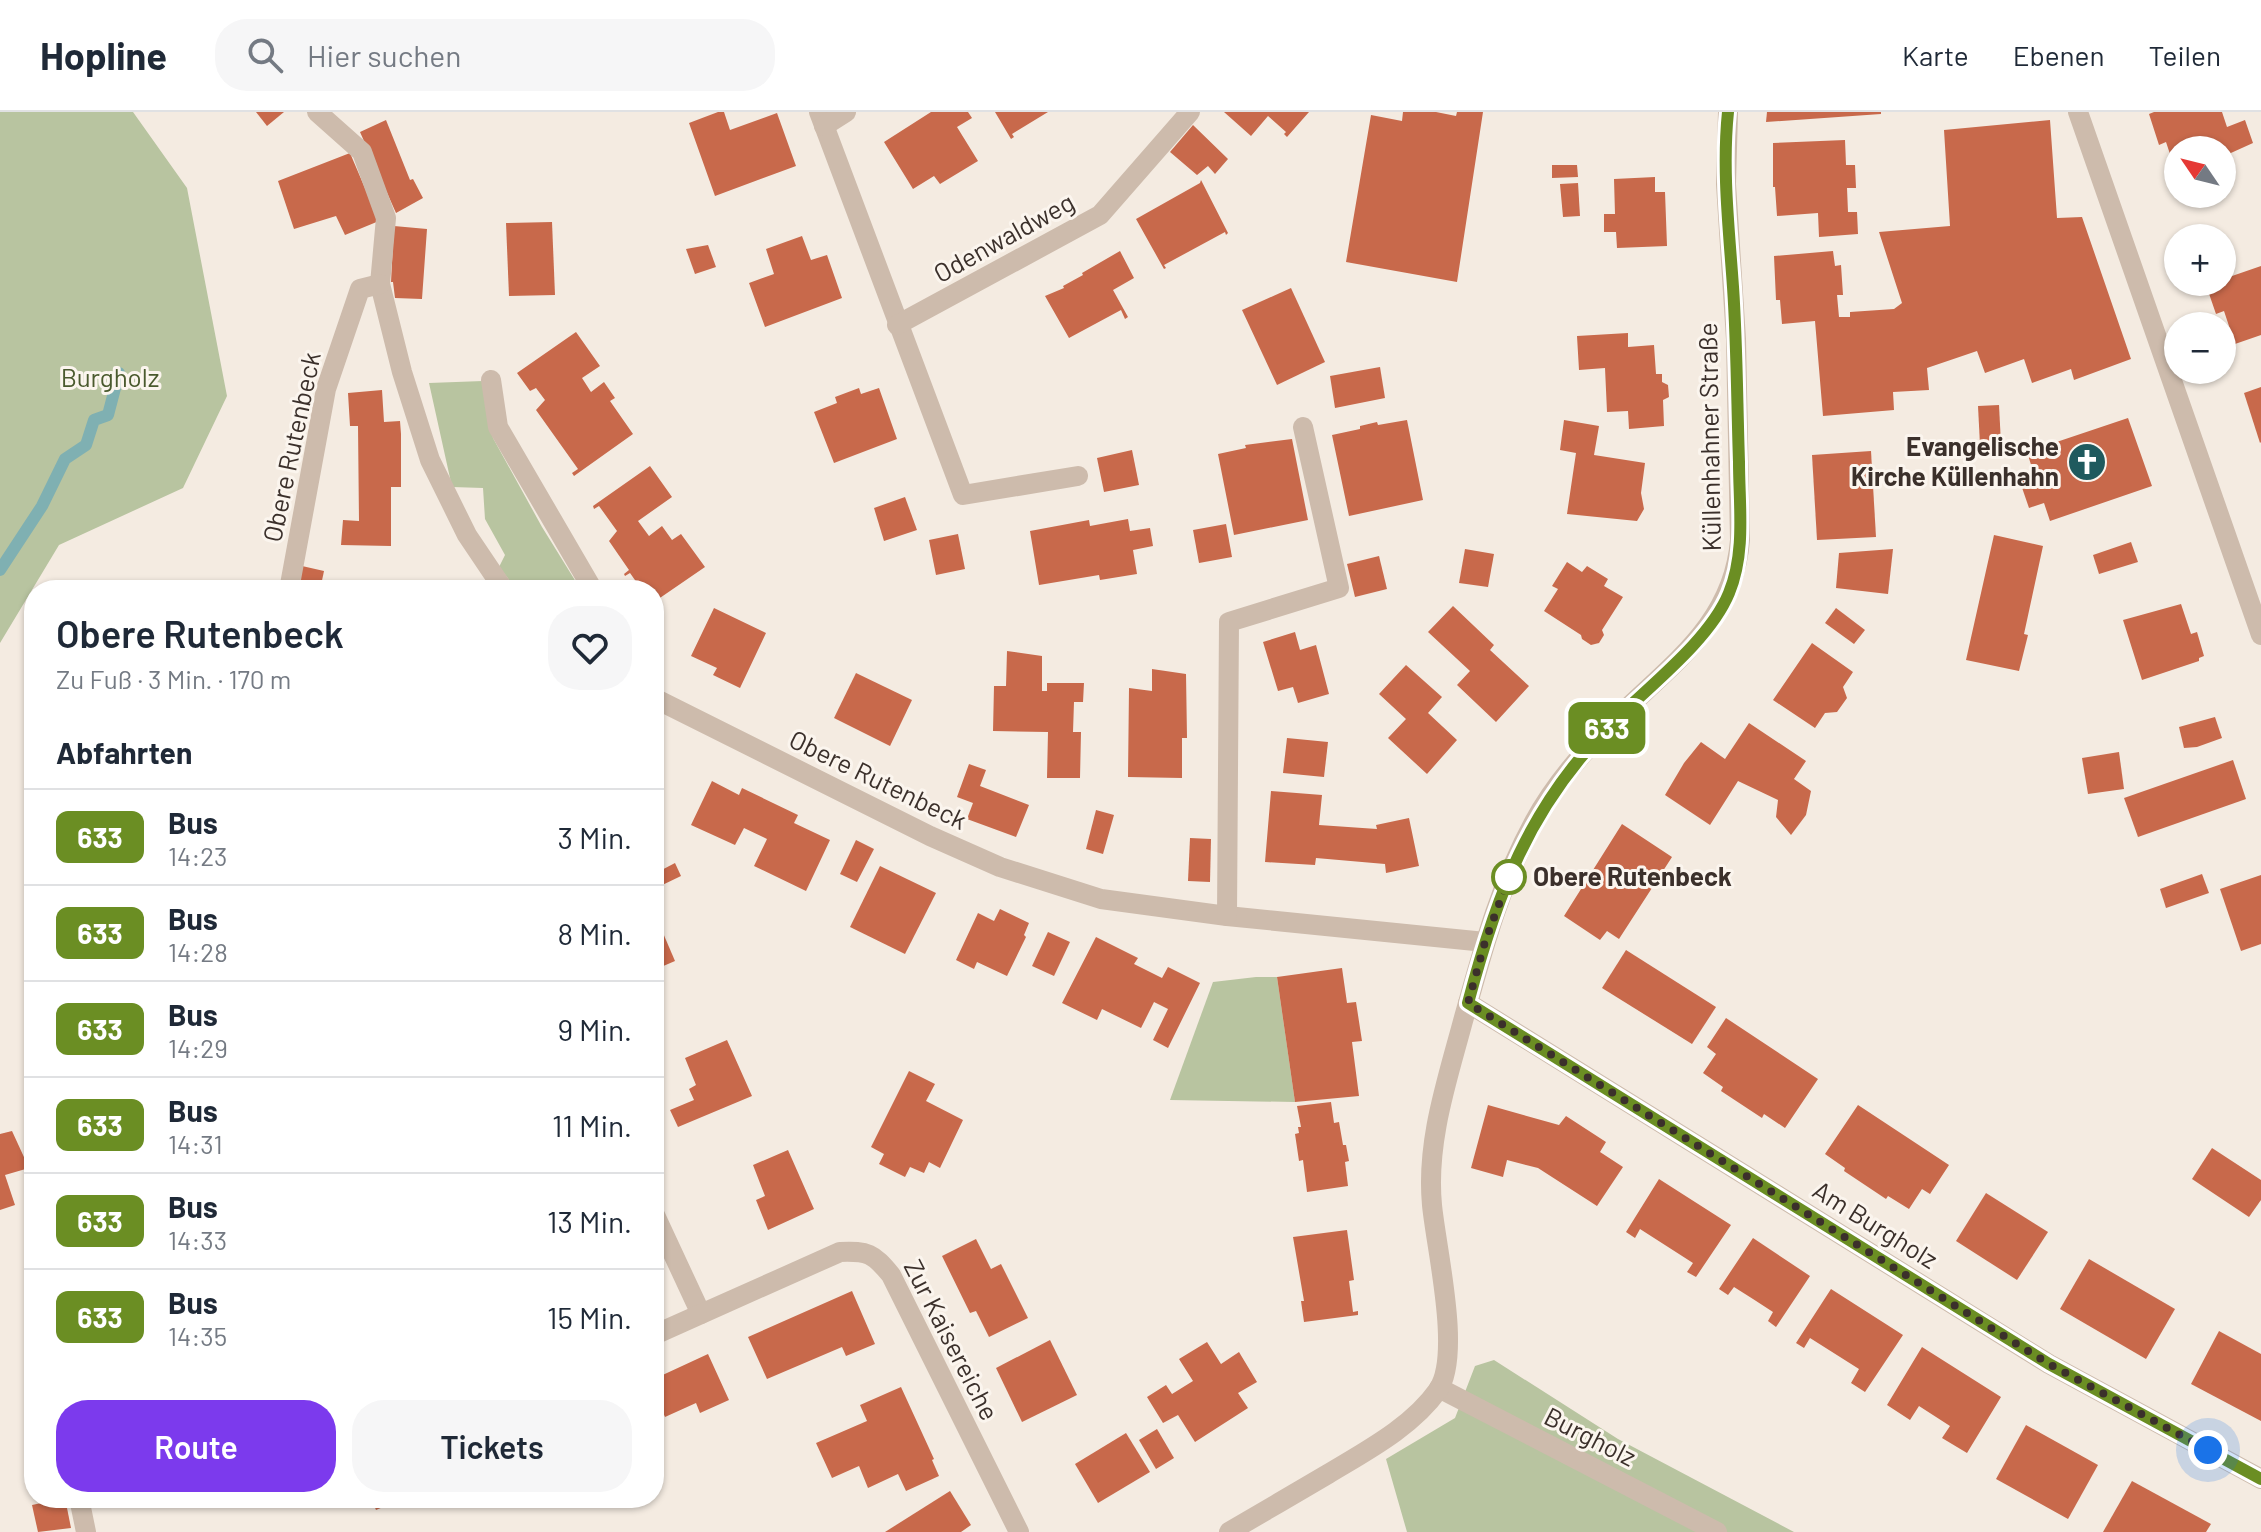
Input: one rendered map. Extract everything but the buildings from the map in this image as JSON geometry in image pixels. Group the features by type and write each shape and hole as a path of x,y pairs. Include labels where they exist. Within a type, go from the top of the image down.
{"street":[{"path":"317,112 362,152 386,218 380,284 402,372 430,460 467,535 497,580"},
{"path":"846,112 822,119 963,495 1078,476"},
{"name":"Odenwaldweg","path":"897,325 1100,215 1190,112"},
{"name":"Küllenhahner Straße","path":"1439,1388 1447,1358 1446,1310 1431,1203 1432,1157 1440,1106 1485,942 1517,856 1555,788 1607,727 1709,626 1728,595 1735,575 1740,525 1736,339 1726,184 1728,112"},
{"path":"2078,112 2261,635"},
{"name":"Obere Rutenbeck","path":"291,580 326,389 360,289 380,284"},
{"path":"491,380 498,427 587,580"},
{"path":"1227,916 1229,622 1339,588 1303,427"},
{"name":"Obere Rutenbeck","path":"664,703 930,836 1000,867 1101,899 1227,916 1485,942"},
{"name":"Am Burgholz","path":"1468,1003 2049,1364 2261,1479"},
{"path":"664,1234 701,1314"},
{"name":"Zur Kaisereiche","path":"664,1331 840,1252 861,1251 876,1256 891,1275 1019,1532"},
{"path":"1229,1532 1374,1446 1406,1422 1439,1388"},
{"name":"Burgholz","path":"1439,1388 1717,1532"},
{"path":"81,1508 86,1532"}],"green space":[{"name":"Burgholz","path":"0,112 133,112 187,188 227,396 183,488 59,545 38,580 24,580 24,603 0,643"},
{"path":"483,381 493,438 575,580 509,580 499,567 505,555 485,519 483,488 452,487 429,383"},
{"path":"1277,977 1295,1102 1170,1100 1213,982"},
{"path":"1494,1360 1618,1439 1794,1532 1407,1532 1386,1459 1455,1418 1475,1366"}],"waterway":[{"path":"0,570 42,506 65,459 86,445 94,420 108,415 119,373"}],"bus line":[{"name":"633","path":"1728,112 1726,184 1736,339 1740,540 1735,575 1728,595 1709,626 1668,670 1607,727 1555,788 1534,821 1517,856 1485,942 1468,1003 2049,1364 2261,1479"}],"place":[{"name":"Evangelische Kirche Küllenhahn","path":"2087,462"},
{"name":"Obere Rutenbeck","path":"1509,877"}],"route":[{"path":"1509,877 1485,942 1468,1003 2049,1364 2208,1450"}]}
